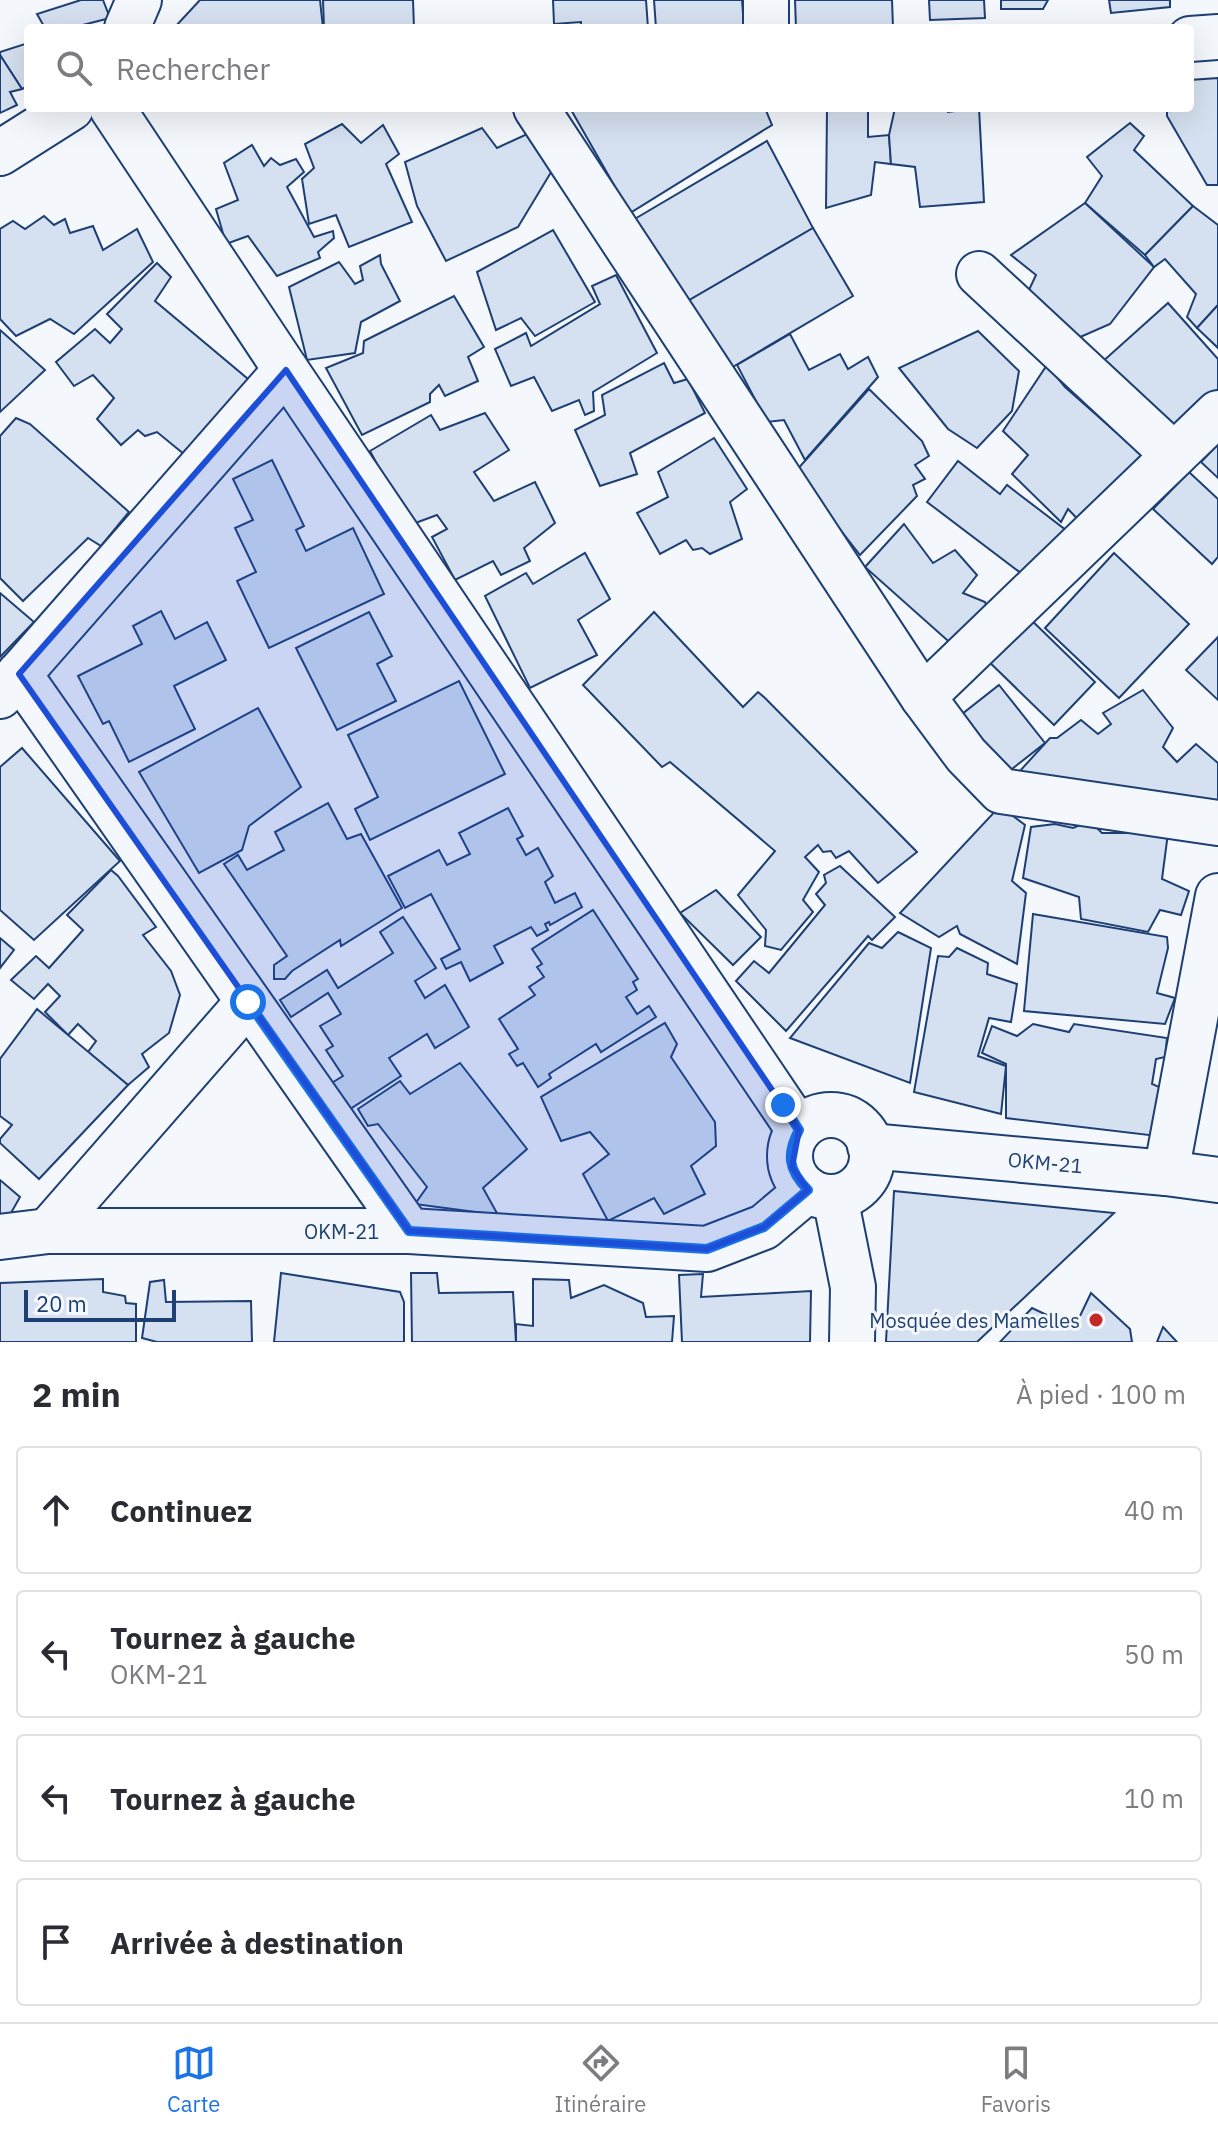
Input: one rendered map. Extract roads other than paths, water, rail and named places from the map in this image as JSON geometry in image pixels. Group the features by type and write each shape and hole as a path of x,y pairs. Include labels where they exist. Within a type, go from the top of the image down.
{"street":[{"path":"129,24 139,0"},
{"path":"766,0 766,24"},
{"path":"1194,39 1218,37"},
{"path":"0,153 65,112"},
{"path":"115,112 799,1130"},
{"path":"539,112 923,697 966,755 1001,791 1218,823"},
{"path":"979,274 1174,455"},
{"path":"286,370 9,685 248,1002 409,1231"},
{"path":"923,697 1218,413"},
{"path":"1166,1173 1218,896"},
{"path":"48,1231 248,1002"},
{"path":"834,1115 858,1124 870,1146 872,1159 869,1174 861,1185 849,1193 822,1193 798,1180 792,1167 790,1153 799,1130 821,1116 834,1115"},
{"name":"OKM-21","path":"870,1146 1218,1180"},
{"path":"822,1193 853,1287 852,1342"},
{"name":"OKM-21","path":"0,1237 48,1231 409,1231 707,1249 764,1227 822,1193"}],"place":[{"name":"Mosquée des Mamelles","path":"1096,1320"}]}
